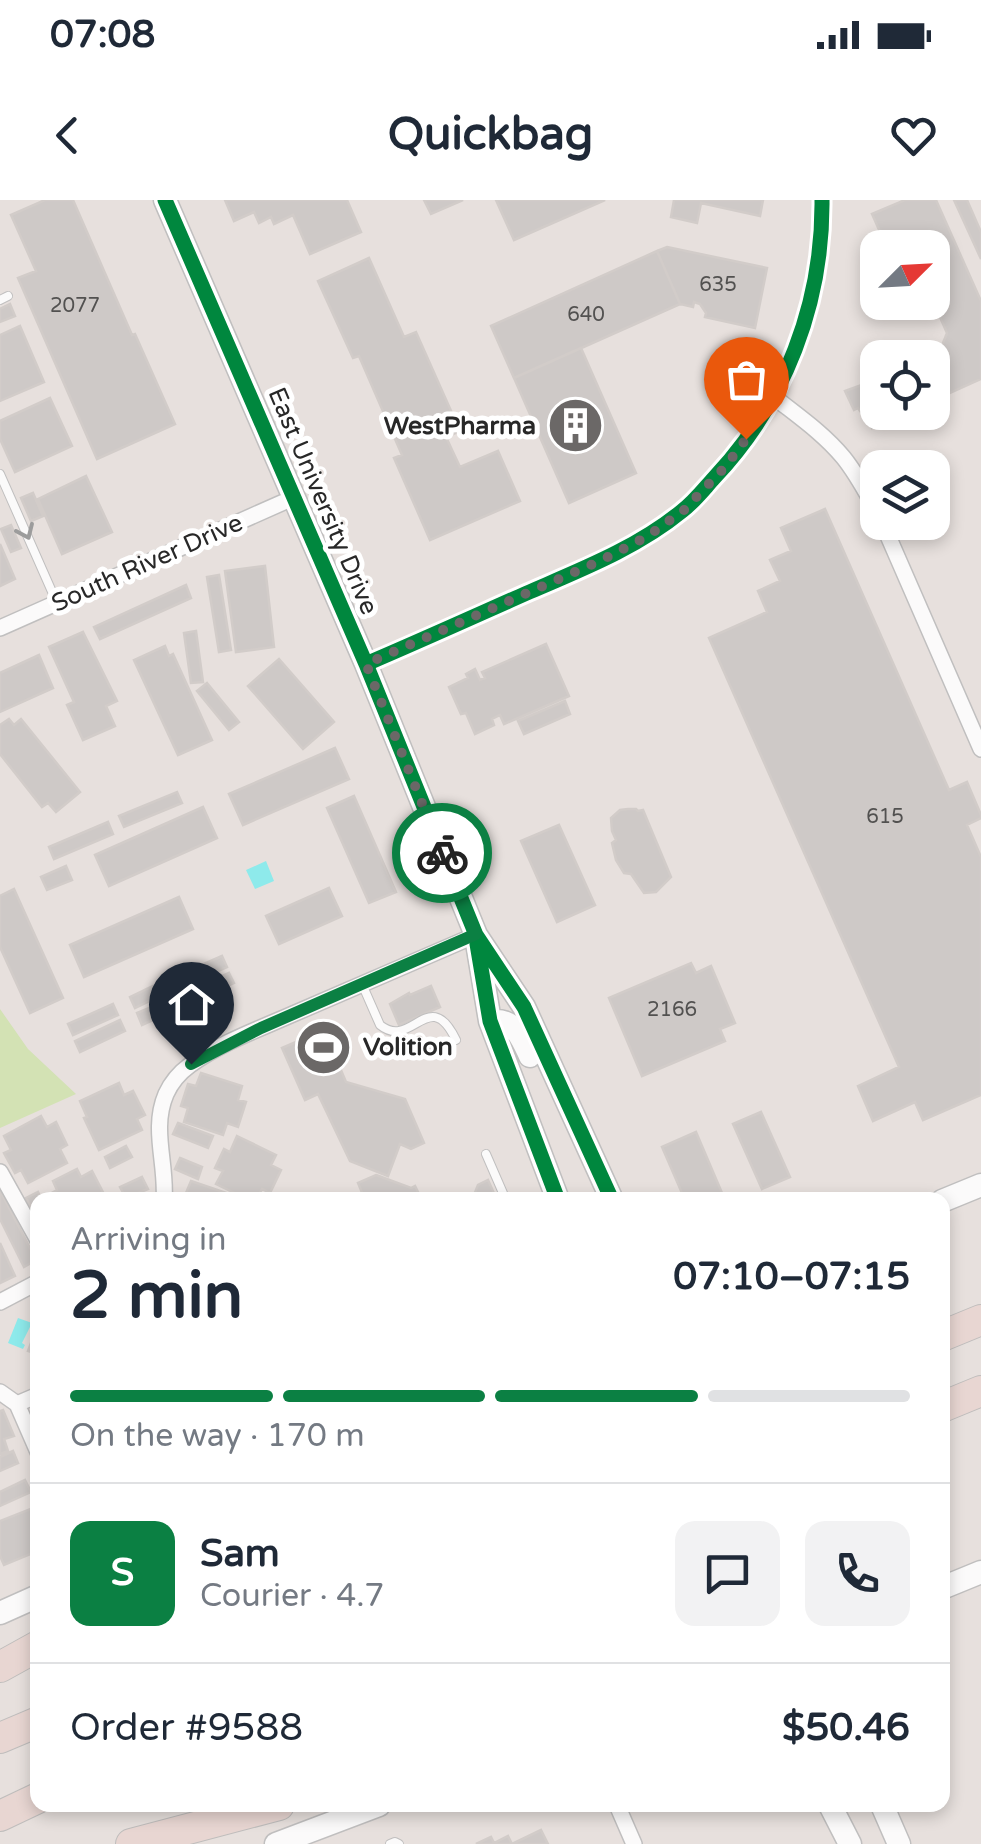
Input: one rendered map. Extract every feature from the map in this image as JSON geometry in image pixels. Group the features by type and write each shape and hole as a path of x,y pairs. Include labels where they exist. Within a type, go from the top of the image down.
{"highway":[{"path":"950,1333 981,1320"},
{"path":"950,1405 981,1391"},
{"path":"0,1667 30,1650"},
{"path":"0,1738 30,1725"},
{"path":"0,1816 30,1802"},
{"path":"131,1844 252,1812"}],"main road":[{"name":"East University Drive","path":"165,200 366,664 476,934 524,1006 608,1192"},
{"name":"East University Drive","path":"476,934 490,1020 555,1192"},
{"path":"490,1020 501,1020 517,1028 554,1106 584,1137"},
{"path":"950,1199 981,1185"},
{"path":"950,1585 981,1572"},
{"path":"0,1613 30,1600"},
{"path":"290,1842 361,1812"},
{"path":"834,1812 850,1844"},
{"path":"885,1812 900,1844"}],"street":[{"path":"366,664 602,560 648,536 684,510 725,467 774,397 795,350 811,302 822,235 822,200"},
{"path":"774,397 814,427 860,481"},
{"name":"South River Drive","path":"0,628 295,497"},
{"path":"890,540 981,750"},
{"path":"164,1192 159,1112 180,1072 213,1052 476,934"},
{"path":"0,1172 30,1226"},
{"path":"0,1302 30,1286"},
{"path":"0,1392 17,1404 30,1434"},
{"path":"17,1404 30,1398"},
{"path":"620,1812 634,1844"}],"lane":[{"path":"0,474 4,495 57,603"},
{"path":"362,984 380,1025 386,1030 400,1031 438,1016 456,1040"},
{"path":"486,1154 503,1192"},
{"path":"390,1844 400,1844"}],"green space":[{"path":"0,1009 28,1049 76,1094 0,1128"}],"water":[{"path":"266,861 274,881 255,889 246,870"},
{"path":"18,1318 30,1322 23,1349 8,1343"}],"building":[{"path":"45,200 73,200 175,424 97,459 18,278 36,271 11,215"},
{"path":"225,200 347,200 361,232 310,254 293,215 274,224 271,217 259,223 254,212 234,221"},
{"path":"424,200 463,200 431,214"},
{"path":"496,200 605,200 514,240"},
{"path":"674,200 763,200 760,216 701,203 697,223 671,217"},
{"path":"905,200 936,200 949,230 879,230 872,214"},
{"path":"954,200 967,200 981,232 981,259"},
{"path":"950,231 981,301 981,379 950,393 950,340 944,340 947,333 941,320 950,320"},
{"path":"667,247 767,268 755,328 705,317 700,304 694,302 693,307 680,304 657,251"},
{"path":"657,251 680,304 514,378 491,326"},
{"path":"369,258 404,337 416,332 460,431 446,437 460,467 498,451 520,501 430,540 394,458 402,455 359,356 353,358 318,281"},
{"path":"10,304 15,316 0,322 0,309"},
{"path":"20,326 44,382 0,401 0,335"},
{"name":"WestPharma","path":"581,348 636,473 569,503 514,378"},
{"path":"860,386 860,411 854,410 845,391"},
{"path":"50,398 72,446 15,472 0,439 0,421"},
{"path":"86,476 112,532 62,554 38,499"},
{"path":"33,493 43,516 31,521 21,498"},
{"path":"825,509 949,790 967,782 981,815 967,825 981,857 981,1095 923,1120 915,1102 873,1121 858,1086 899,1067 709,638 767,612 758,591 780,581 770,560 791,551 781,528"},
{"path":"11,525 21,548 11,552 1,529"},
{"path":"0,544 15,579 0,586"},
{"path":"265,566 274,647 236,652 225,571"},
{"path":"219,575 231,650 219,652 207,577"},
{"path":"186,585 191,598 100,639 94,627"},
{"path":"196,631 203,682 191,683 184,633"},
{"path":"83,632 117,701 106,706 115,726 83,740 67,705 74,702 49,647"},
{"path":"546,644 569,696 504,724 500,715 492,719 494,725 475,734 449,687 468,678 466,674 475,669 480,680 485,678 482,672"},
{"path":"165,646 169,656 173,654 212,740 178,755 134,660"},
{"path":"39,655 53,688 0,712 0,673"},
{"path":"279,659 334,722 303,749 248,686"},
{"path":"207,683 239,722 229,730 197,691"},
{"path":"565,701 570,714 524,734 518,721"},
{"path":"9,719 14,725 21,719 80,792 56,812 48,803 42,807 0,754 0,725"},
{"path":"335,748 349,779 243,825 229,794"},
{"path":"177,792 182,803 124,827 119,816"},
{"path":"354,796 396,892 369,903 327,808"},
{"path":"203,807 217,838 109,886 95,855"},
{"path":"620,810 643,810 671,877 656,892 644,893 616,860 611,818"},
{"path":"108,822 113,834 54,859 49,847"},
{"path":"559,825 595,905 557,922 521,841"},
{"path":"66,866 72,880 47,890 41,877"},
{"path":"329,888 342,916 279,944 266,916"},
{"path":"14,889 63,998 30,1013 0,947 0,896"},
{"path":"179,897 193,929 84,977 70,945"},
{"path":"222,956 227,967 182,987 176,976"},
{"path":"691,963 696,973 711,966 735,1023 720,1029 725,1041 642,1076 609,998"},
{"path":"229,973 234,983 189,1004 184,993"},
{"path":"153,986 158,997 135,1008 130,997"},
{"path":"431,986 440,1007 399,1025 390,1004"},
{"path":"161,1003 166,1014 142,1025 137,1013"},
{"path":"113,1004 118,1015 73,1035 68,1024"},
{"path":"120,1020 125,1031 80,1052 75,1041"},
{"path":"324,1030 346,1082 405,1099 424,1143 411,1149 400,1144 388,1176 350,1161 318,1094 305,1100 282,1048"},
{"path":"201,1073 242,1086 238,1100 246,1102 238,1127 227,1123 223,1135 184,1122 188,1108 181,1106 188,1084 196,1086"},
{"path":"119,1083 124,1095 133,1091 145,1115 137,1119 142,1130 99,1150 80,1101"},
{"path":"761,1112 790,1177 762,1189 733,1124"},
{"path":"41,1116 47,1127 56,1122 67,1145 60,1149 67,1163 28,1183 21,1170 15,1173 4,1153 11,1150 4,1136"},
{"path":"178,1123 213,1136 208,1148 173,1134"},
{"path":"696,1132 722,1192 682,1192 662,1147"},
{"path":"237,1136 276,1155 271,1165 281,1170 270,1192 232,1192 216,1184 223,1171 215,1168 224,1149 230,1152"},
{"path":"126,1146 132,1157 110,1168 105,1157"},
{"path":"180,1158 202,1167 198,1179 175,1169"},
{"path":"77,1169 81,1177 92,1171 103,1192 53,1192 57,1190 53,1181"},
{"path":"376,1175 411,1188 415,1186 418,1192 362,1192 358,1183"},
{"path":"142,1177 148,1189 123,1192 120,1187"},
{"path":"488,1180 493,1192 475,1192 478,1185"},
{"path":"191,1181 223,1192 186,1192"},
{"path":"0,1190 30,1248 30,1264 24,1267 0,1219"},
{"path":"0,1243 15,1276 0,1283"},
{"path":"3,1410 14,1436 4,1439 8,1451 0,1454 0,1411"},
{"path":"13,1451 18,1463 0,1471 0,1457"},
{"path":"25,1480 30,1490 0,1506 0,1492"},
{"path":"30,1509 30,1554 4,1565 0,1556 0,1521"},
{"path":"541,1830 548,1844 512,1844"},
{"path":"508,1836 512,1844 476,1844 491,1837 494,1843"}],"cycle path":[{"path":"165,200 366,664 476,935 524,1007 608,1192"},
{"path":"366,664 608,557 665,524 695,500 761,417 795,350 816,276 822,200"},
{"path":"477,944 490,1021 555,1192"}],"way so far":[{"path":"442,853 366,664 648,536 684,510 746,439"}],"place":[{"name":"WestPharma","path":"575,426"},
{"name":"Volition","path":"324,1047"}],"route":[{"path":"191,1064 261,1028 476,934 442,853"}]}
